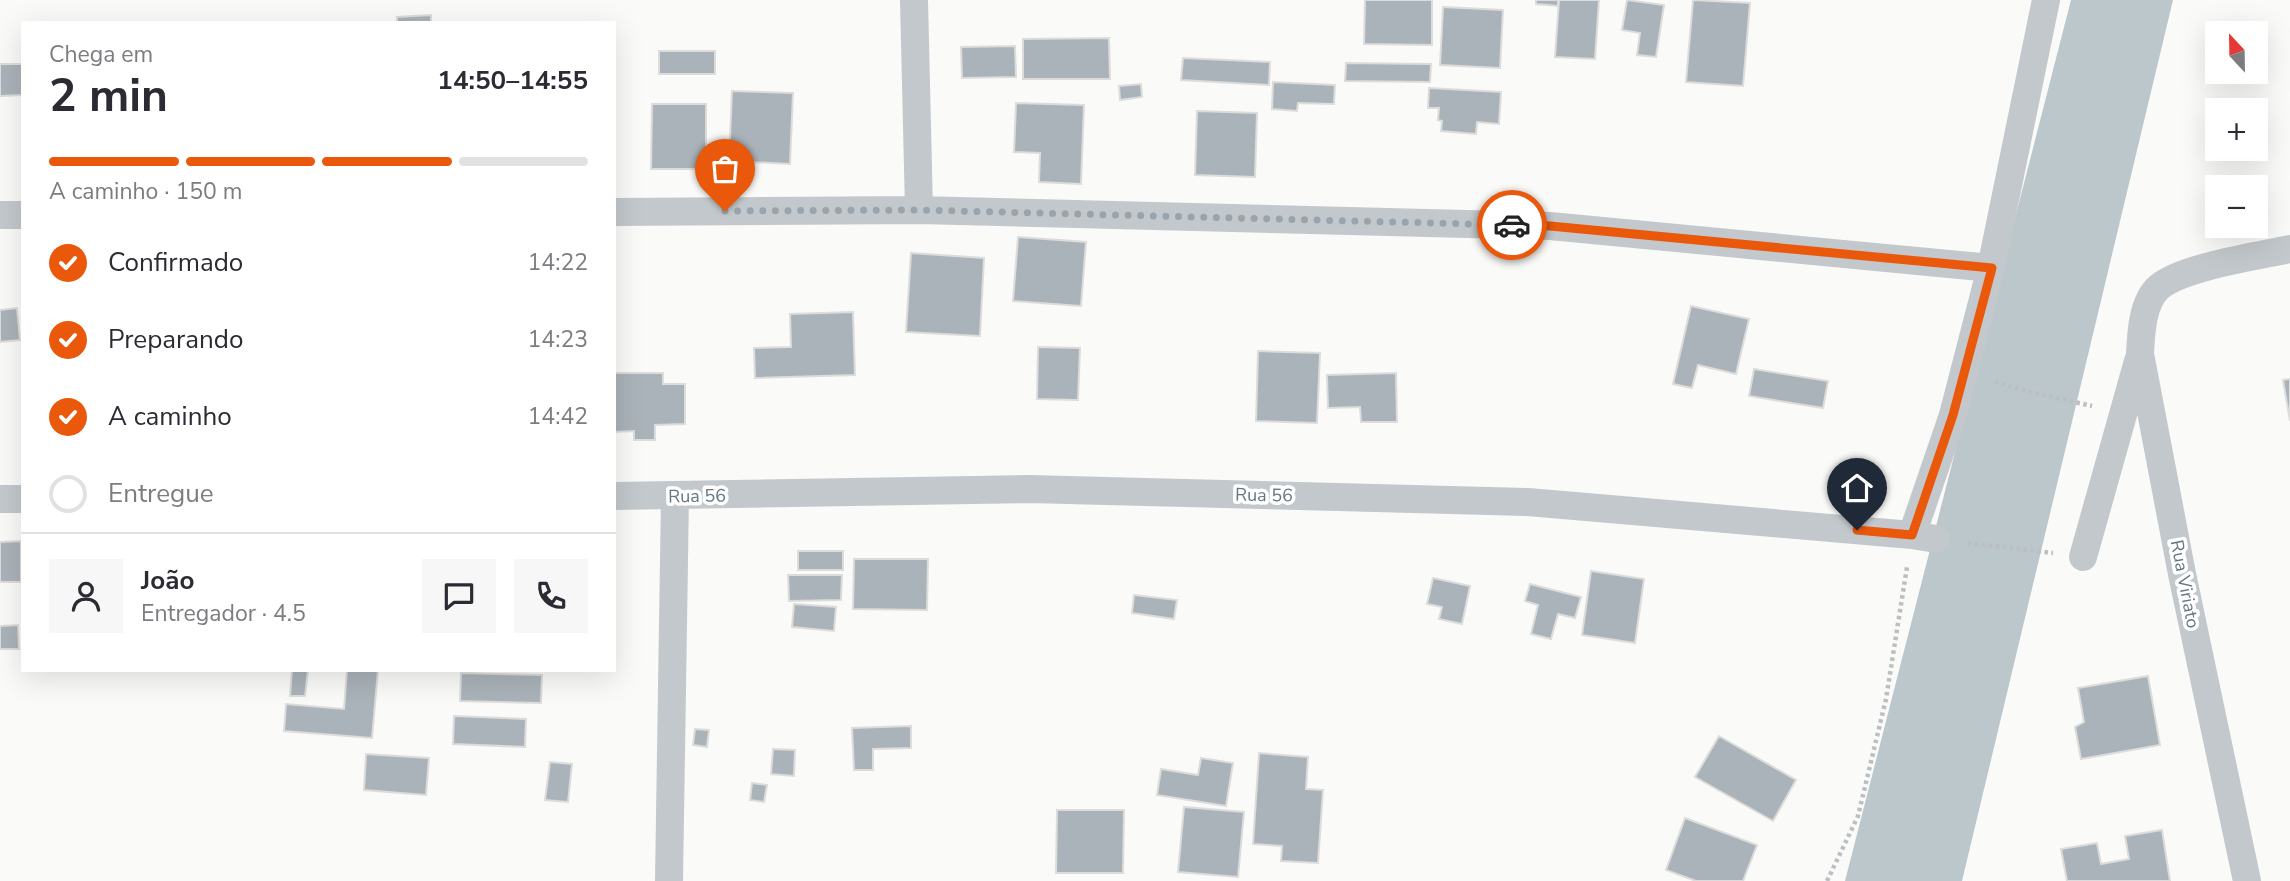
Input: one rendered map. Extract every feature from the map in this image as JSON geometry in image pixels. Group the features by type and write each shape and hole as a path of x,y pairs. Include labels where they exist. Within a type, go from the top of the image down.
{"street":[{"path":"914,0 919,210"},
{"path":"1924,537 1992,268 2046,0"},
{"path":"616,212 919,210 1550,226 1992,268"},
{"path":"0,215 21,215"},
{"name":"Rua Viriato","path":"2247,881 2180,562 2140,354 2142,317 2158,288 2187,272 2290,248"},
{"path":"2083,557 2140,354"},
{"name":"Rua 56","path":"616,496 1029,489 1528,502 1924,537"},
{"path":"669,881 675,496"},
{"path":"0,499 21,499"}],"path":[{"path":"1964,372 2030,392 2123,413"},
{"path":"1827,881 1858,816 1924,537 2083,557"}],"shaded area":[{"path":"2071,0 2173,0 1962,881 1845,881"}],"building":[{"path":"1365,0 1432,0 1432,45 1364,44"},
{"path":"1536,0 1558,0 1558,6 1536,4"},
{"path":"1559,0 1599,0 1595,59 1555,57"},
{"path":"1627,0 1664,5 1656,57 1637,55 1640,33 1622,30"},
{"path":"1693,0 1750,3 1743,86 1686,82"},
{"path":"1443,7 1503,10 1500,68 1440,65"},
{"path":"431,15 431,21 397,21 397,17"},
{"path":"1109,38 1110,79 1023,79 1023,39"},
{"path":"1015,46 1016,77 962,78 961,47"},
{"path":"659,51 715,51 715,74 659,74"},
{"path":"1183,58 1270,62 1269,85 1181,80"},
{"path":"1346,63 1431,64 1430,82 1345,81"},
{"path":"0,64 21,64 21,95 0,96"},
{"path":"1273,82 1335,85 1334,104 1298,103 1297,111 1272,109"},
{"path":"1141,84 1142,97 1120,100 1119,86"},
{"path":"1429,88 1501,92 1499,124 1477,122 1476,134 1441,131 1439,108 1428,108"},
{"path":"732,91 793,93 790,164 729,161"},
{"path":"1016,103 1084,105 1081,184 1039,182 1040,153 1014,152"},
{"path":"652,104 706,104 706,169 651,169"},
{"path":"1197,111 1257,113 1255,177 1195,175"},
{"path":"1018,237 1086,242 1081,306 1013,301"},
{"path":"911,253 984,258 980,336 906,332"},
{"path":"1691,306 1749,319 1736,374 1698,365 1692,388 1673,384"},
{"path":"17,308 20,340 0,342 0,310"},
{"path":"853,312 855,375 755,378 754,348 791,347 790,314"},
{"path":"1038,347 1080,348 1078,400 1037,399"},
{"path":"1258,351 1320,353 1317,423 1256,421"},
{"path":"1754,369 1828,381 1823,408 1749,396"},
{"path":"616,373 663,373 663,384 685,384 685,424 655,425 655,440 634,440 634,431 616,432"},
{"path":"1396,373 1397,422 1361,422 1360,407 1328,408 1327,375"},
{"path":"2290,379 2290,421 2283,380"},
{"path":"21,541 21,582 0,582 0,542"},
{"path":"798,551 843,551 843,570 798,570"},
{"path":"854,559 928,559 927,610 853,609"},
{"path":"1591,571 1644,579 1635,643 1582,635"},
{"path":"788,575 842,575 841,600 789,601"},
{"path":"1433,578 1470,586 1462,624 1439,619 1442,607 1427,604"},
{"path":"1530,584 1581,597 1575,618 1558,614 1551,639 1531,634 1538,605 1525,601"},
{"path":"1134,595 1177,600 1174,619 1132,613"},
{"path":"794,604 836,607 834,631 792,627"},
{"path":"18,625 19,649 0,649 0,626"},
{"path":"292,672 308,672 305,696 290,696"},
{"path":"347,672 378,672 372,738 284,731 286,704 344,709"},
{"path":"461,673 542,675 541,703 460,701"},
{"path":"2148,676 2160,745 2081,759 2075,727 2084,722 2078,688"},
{"path":"454,716 526,719 525,747 453,744"},
{"path":"911,726 911,748 873,749 873,770 854,770 852,728"},
{"path":"695,729 709,730 707,747 693,745"},
{"path":"1719,736 1796,780 1773,821 1695,777"},
{"path":"773,749 795,750 794,776 771,774"},
{"path":"1259,753 1308,757 1306,789 1323,790 1318,863 1281,861 1282,846 1253,844"},
{"path":"366,754 429,758 426,795 364,790"},
{"path":"1201,758 1233,763 1226,806 1157,795 1161,769 1198,775"},
{"path":"550,762 572,764 568,802 545,800"},
{"path":"752,783 767,785 764,802 750,800"},
{"path":"1184,807 1244,812 1238,877 1178,872"},
{"path":"1057,810 1124,810 1123,873 1056,873"},
{"path":"1685,818 1757,845 1743,881 1696,881 1666,870"},
{"path":"2162,830 2170,881 2067,881 2061,849 2097,843 2101,864 2129,859 2125,836"}],"way so far":[{"path":"725,211 919,210 1512,225"}],"route":[{"path":"1512,225 1550,226 1992,268 1953,415 1912,535 1857,530"}]}
